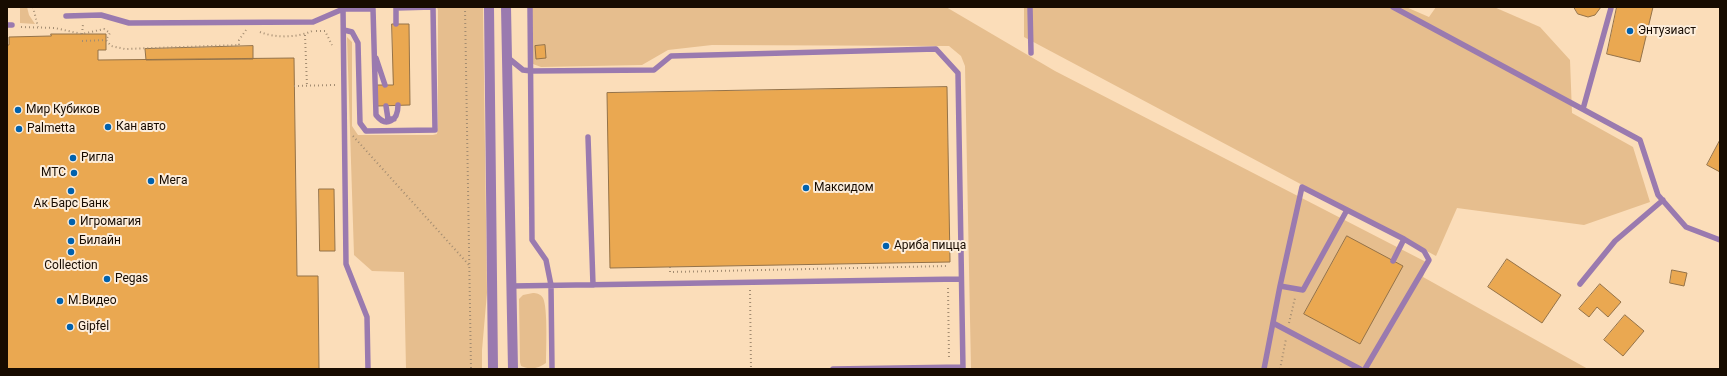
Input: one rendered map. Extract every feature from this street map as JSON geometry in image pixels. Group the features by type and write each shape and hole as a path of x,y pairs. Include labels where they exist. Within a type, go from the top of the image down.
{"street":[{"path":"489,7 493,369"},
{"path":"506,7 513,369"}],"lane":[{"path":"344,30 352,32 358,43 360,123 366,131 435,130 433,7 396,8 396,24"},
{"path":"530,7 532,240 546,260 551,285 552,369"},
{"path":"1030,7 1031,53"},
{"path":"1393,7 1640,140 1658,194 1686,227 1720,240"},
{"path":"343,8 346,264 367,318 368,369"},
{"path":"66,16 101,15 129,23 313,22 343,8 373,9 376,115 384,122 394,119 398,114 398,105"},
{"path":"1583,109 1611,8"},
{"path":"507,56 523,70 531,71 654,70 671,56 936,50 958,73 963,368 833,369"},
{"path":"374,52 385,85"},
{"path":"386,106 388,119 394,119"},
{"path":"588,137 593,285"},
{"path":"1264,369 1280,286 1302,187 1404,239 1424,251 1429,260 1365,369"},
{"path":"1580,284 1616,241 1663,200"},
{"path":"1280,286 1303,290 1347,210"},
{"path":"1393,261 1404,239"},
{"path":"512,286 961,279"},
{"path":"1273,323 1360,369"}],"path":[{"path":"33,7 38,27"},
{"path":"465,7 471,369"},
{"path":"20,27 55,28 82,34 104,30 110,33 106,40"},
{"path":"106,40 111,46 125,49 239,45 239,40 245,30 250,30"},
{"path":"256,30 269,35 302,36 313,31 325,31 332,45"},
{"path":"305,34 307,86"},
{"path":"82,41 106,40"},
{"path":"294,86 344,85"},
{"path":"345,126 470,265"},
{"path":"670,267 670,272 948,266"},
{"path":"750,271 751,369"},
{"path":"948,285 949,359"}],"shaded area":[{"path":"20,7 27,7 29,15 35,24 20,23"},
{"path":"437,7 483,7 487,293 482,350 482,369 406,369 404,272 372,271 354,255 347,37 352,42 352,126 358,135 437,134"},
{"path":"532,7 946,7 1055,71 1428,263 1423,277 1588,369 971,369 965,66 961,56 949,46 712,45 668,50 642,65 541,67 533,64"},
{"path":"1024,7 1406,7 1429,17 1436,7 1494,7 1540,27 1570,60 1572,113 1633,147 1650,202 1584,225 1457,208 1436,256 1024,37"},
{"path":"533,293 541,296 545,303 546,363 537,368 528,368 521,366 520,362 519,299 523,295"}],"building":[{"path":"1574,7 1601,7 1595,15 1588,17 1578,14"},
{"name":"Энтузиаст","path":"1617,7 1653,7 1640,62 1607,54"},
{"path":"392,24 409,24 410,105 377,106 377,85 393,85"},
{"name":"Мега","path":"51,34 106,34 106,50 98,50 98,60 294,58 297,276 318,276 319,369 7,369 7,45 9,45 9,37 51,36"},
{"path":"545,45 546,58 536,59 535,46"},
{"path":"253,46 253,59 146,60 145,49"},
{"path":"947,87 950,262 610,268 607,93"},
{"path":"1720,140 1720,172 1707,165"},
{"path":"319,189 334,189 335,251 320,251"},
{"path":"1347,236 1403,266 1360,344 1304,314"},
{"path":"1507,259 1561,295 1542,323 1488,287"},
{"path":"1672,270 1687,273 1684,286 1670,283"},
{"path":"1600,284 1621,302 1608,317 1597,307 1589,317 1579,309"},
{"path":"1625,315 1644,331 1623,356 1604,340"}],"place":[{"name":"Энтузиаст","path":"1630,31"},
{"name":"Мир Кубиков","path":"18,110"},
{"name":"Кан авто","path":"108,127"},
{"name":"Palmetta","path":"19,129"},
{"name":"Ригла","path":"73,158"},
{"name":"МТС","path":"74,173"},
{"name":"Мега","path":"151,181"},
{"name":"Максидом","path":"806,188"},
{"name":"Ак Барс Банк","path":"71,191"},
{"name":"Игромагия","path":"72,222"},
{"name":"Билайн","path":"71,241"},
{"name":"Ариба пицца","path":"886,246"},
{"name":"Collection","path":"71,252"},
{"name":"Pegas","path":"107,279"},
{"name":"М.Видео","path":"60,301"},
{"name":"Gipfel","path":"70,327"}]}
